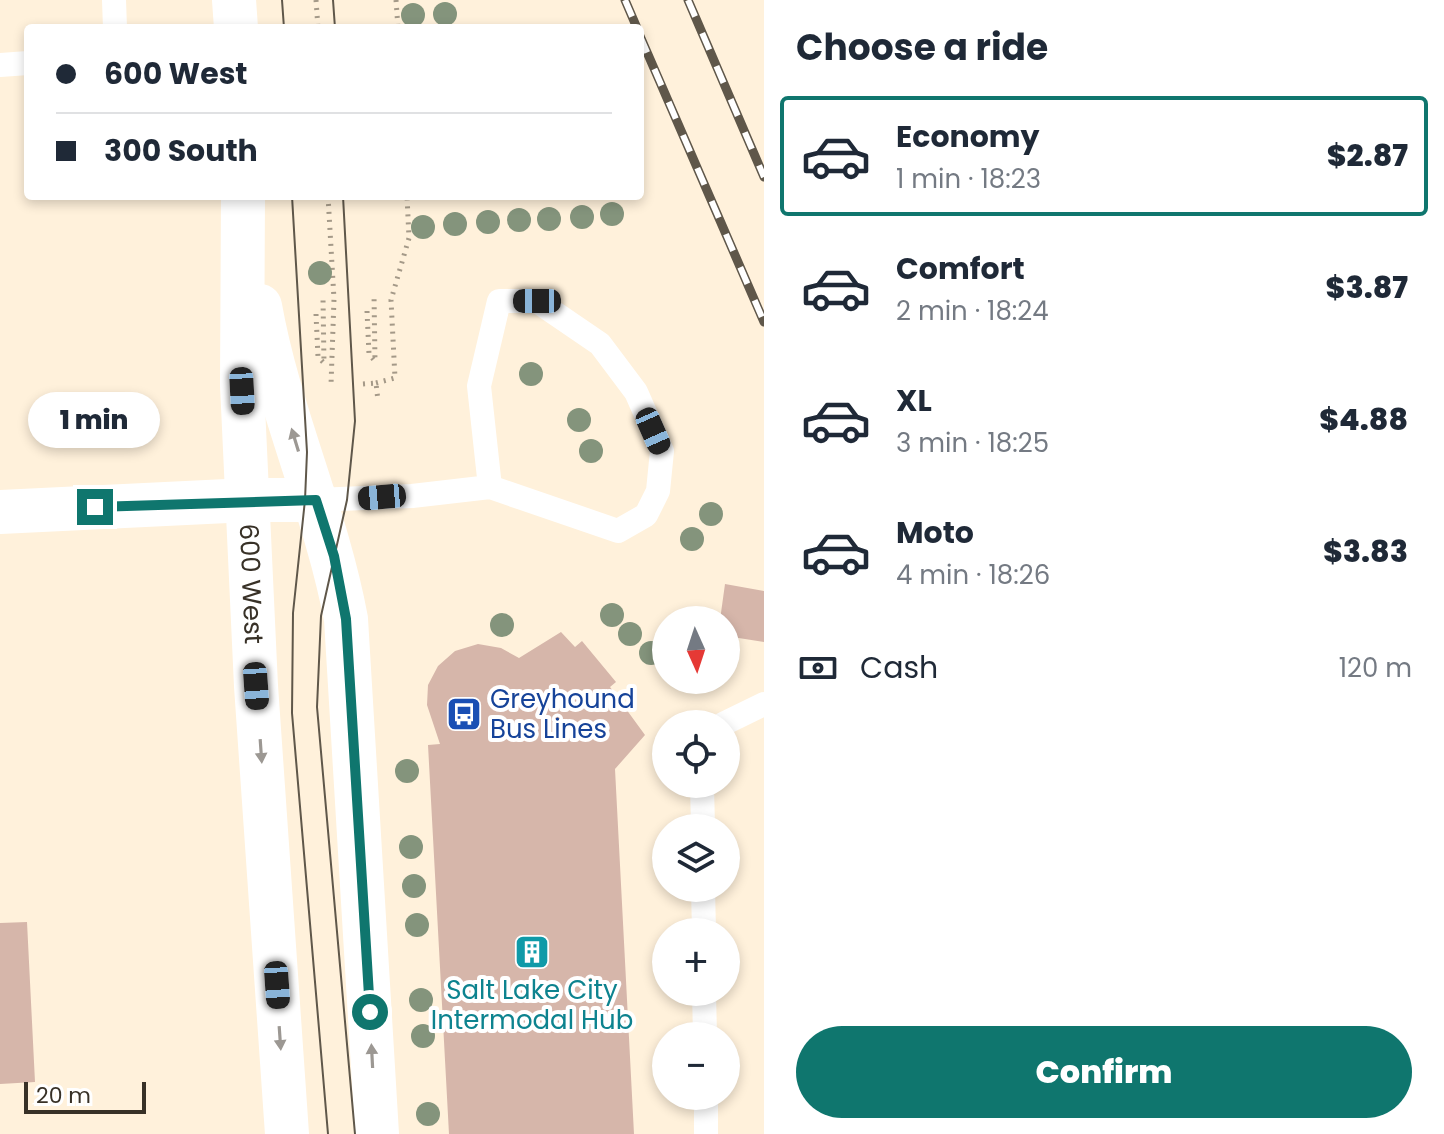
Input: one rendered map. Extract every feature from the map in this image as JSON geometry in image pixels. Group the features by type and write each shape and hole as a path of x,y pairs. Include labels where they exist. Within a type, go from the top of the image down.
{"street":[{"path":"234,0 236,24"},
{"name":"600 West","path":"244,211 242,385 256,686 287,1134"},
{"name":"600 West","path":"244,211 265,334 334,556 349,644 377,1134"},
{"path":"0,512 248,500 316,500"}],"lane":[{"path":"114,0 115,24"},
{"path":"0,65 24,63"},
{"path":"316,500 412,496 490,487 618,531 646,515 658,491 662,451 636,392 600,344 537,301 499,301 479,386 490,487"},
{"path":"740,716 764,704"},
{"path":"706,1110 706,1134"}],"path":[{"path":"316,0 318,24"},
{"path":"396,0 398,24"},
{"path":"328,200 334,299 331,385"},
{"path":"363,384 395,378 391,300 409,238 407,200"},
{"path":"367,311 369,354 375,361 374,295"},
{"path":"316,314 318,357 324,363 323,299"},
{"path":"376,383 378,401"}],"building":[{"path":"725,584 764,591 764,642 740,638 740,606 722,606"},
{"name":"Salt Lake City Intermodal Hub","path":"561,632 575,647 582,641 616,682 610,687 645,735 615,769 634,1134 449,1134 428,745 440,744 427,705 428,685 438,666 455,651 478,644 501,648 519,658"},
{"path":"27,922 35,1082 0,1084 0,923"}],"tram line":[{"path":"282,0 284,24"},
{"path":"333,0 335,24"},
{"path":"292,200 307,452 293,613 292,713 328,1134"},
{"path":"343,200 355,421 347,500 321,616 317,707 355,1134"}],"railway":[{"path":"625,0 635,24"},
{"path":"688,0 764,177"},
{"path":"644,45 764,322"}],"place":[{"name":"Greyhound Bus Lines","path":"464,714"},
{"name":"Salt Lake City Intermodal Hub","path":"532,952"}],"route":[{"path":"95,507 316,500 334,556 349,644 370,1012"}]}
